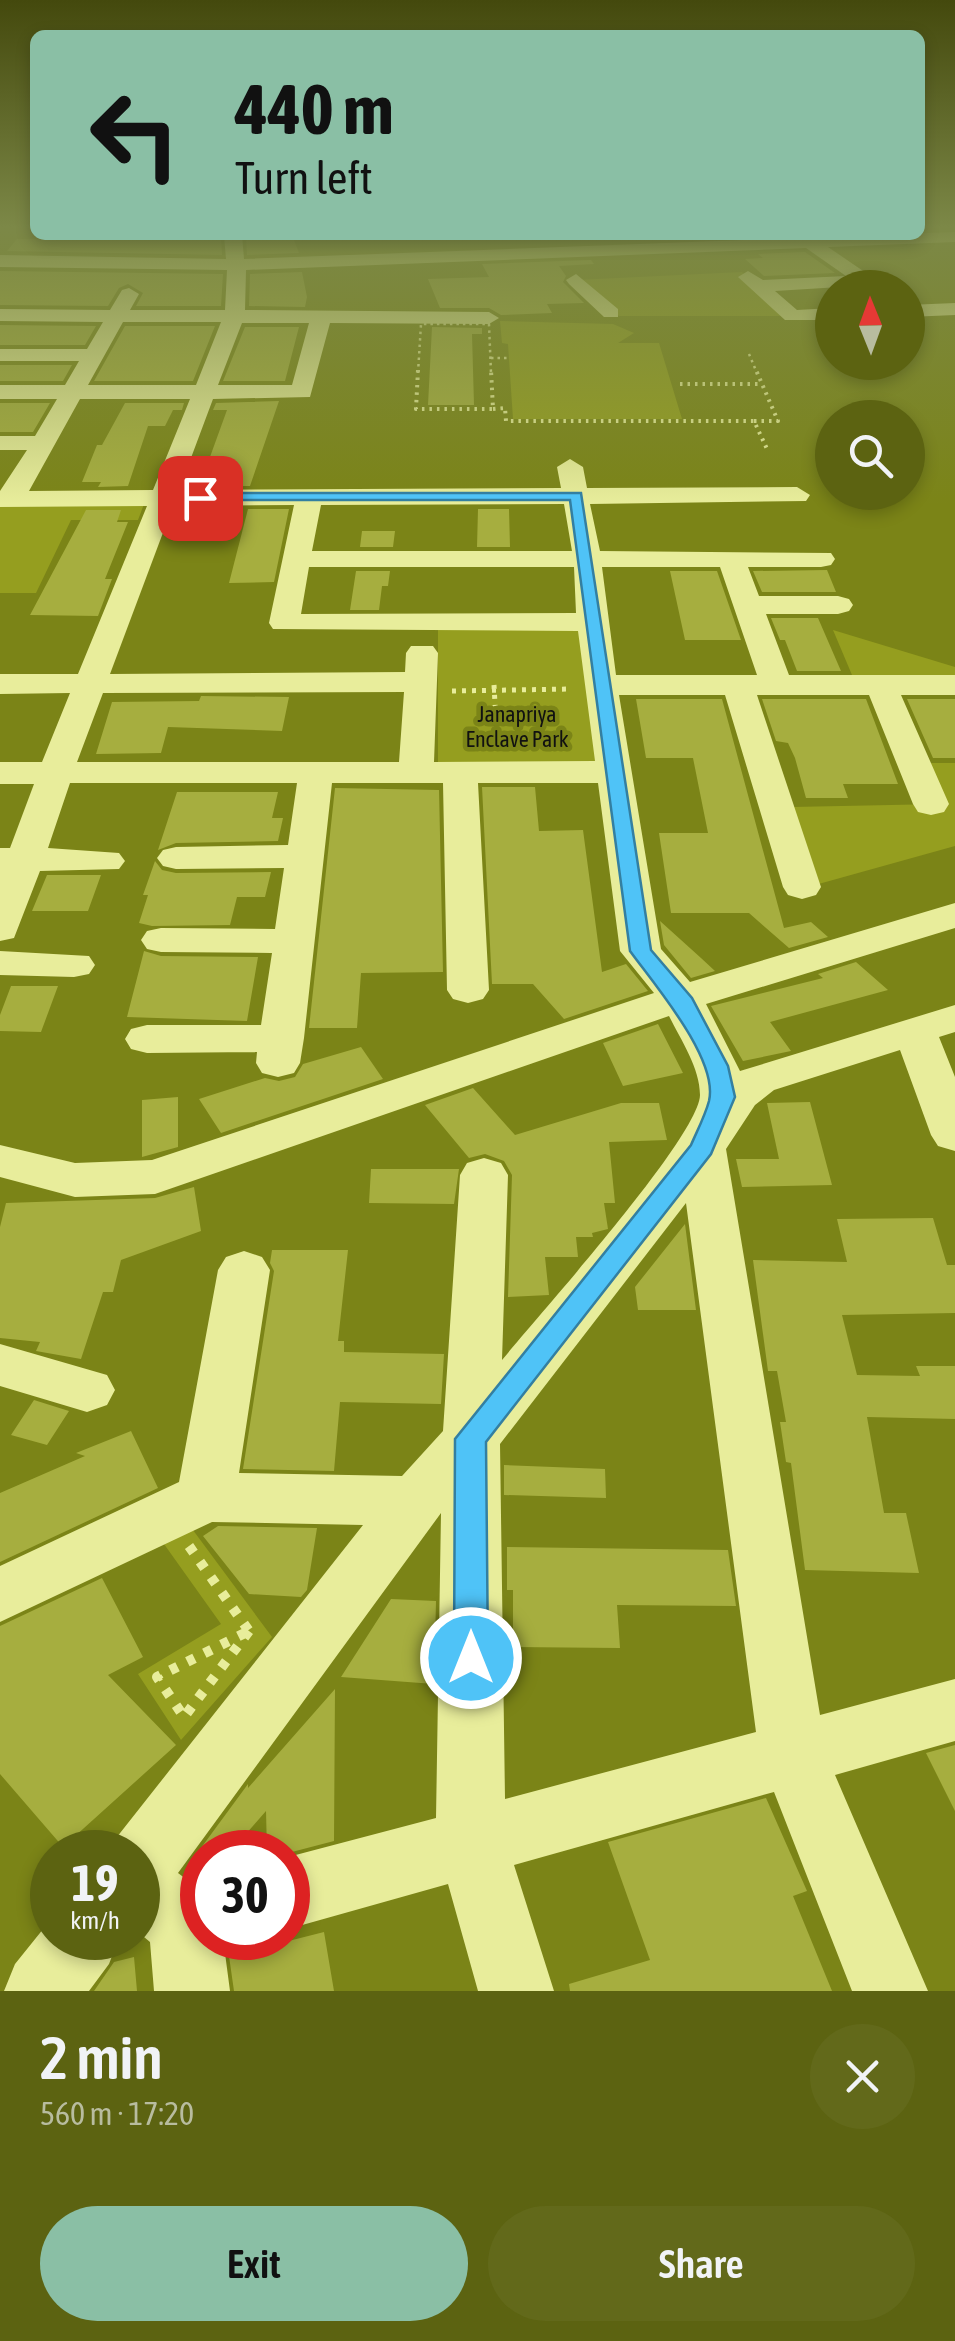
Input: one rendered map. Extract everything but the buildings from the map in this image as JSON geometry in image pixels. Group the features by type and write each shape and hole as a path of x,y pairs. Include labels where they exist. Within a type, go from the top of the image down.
{"street":[{"path":"5,499 114,318"},
{"path":"0,929 13,859 56,772 164,498 203,392 219,318"},
{"path":"0,392 302,392 315,318"},
{"path":"0,355 94,354"},
{"path":"0,443 42,443"},
{"path":"5,499 309,498 573,482 797,495"},
{"path":"573,482 587,558 592,622 590,687 614,772 640,951 681,998 716,1066 723,1097 702,1148 793,1756 890,1991"},
{"path":"309,498 284,622 592,622"},
{"path":"297,558 822,559"},
{"path":"731,559 777,686"},
{"path":"750,605 838,605"},
{"path":"416,772 423,622"},
{"path":"0,684 420,682"},
{"path":"738,685 802,887"},
{"path":"882,685 931,804"},
{"path":"590,687 955,685"},
{"path":"148,1039 280,1050 316,772"},
{"path":"0,773 614,772"},
{"path":"460,773 468,990"},
{"path":"176,858 305,856"},
{"path":"13,859 106,860"},
{"path":"0,1161 76,1180 155,1177 681,998 955,915"},
{"path":"162,940 294,941"},
{"path":"0,964 74,965"},
{"path":"160,1839 416,1501 471,1439 702,1148 739,1095 758,1080 935,1026 953,1125"},
{"path":"484,1175 471,1439 471,1840 516,1991"},
{"path":"187,1507 244,1270"},
{"path":"0,1365 87,1390"},
{"path":"0,1595 187,1507 416,1501"},
{"path":"310,1888 471,1840 955,1710"},
{"path":"42,1991 66,1960"}],"path":[{"path":"493,409 489,324 421,324 416,409 493,409 505,408 506,420 778,420 749,354"},
{"path":"490,358 509,358"},
{"path":"680,384 762,384"},
{"path":"754,420 766,449"},
{"path":"450,709 450,691 590,687"},
{"path":"494,688 497,741"},
{"path":"187,1507 249,1631"},
{"path":"249,1631 206,1688 184,1717 157,1677 249,1631"}],"green space":[{"path":"500,321 613,324 634,333 618,343 659,343 682,419 513,419 508,344 502,343"},
{"path":"144,504 138,520 71,520 36,593 0,593 0,505"},
{"name":"Janapriya Enclave Park","path":"581,626 602,767 438,769 438,627"},
{"path":"833,630 955,667 955,675 852,675"},
{"path":"922,763 955,763 955,846 815,885 792,807 940,804"},
{"path":"187,1522 272,1637 181,1740 138,1674 221,1624 159,1537"}],"route":[{"path":"200,498 576,496 640,951 681,998 716,1066 723,1097 702,1148 471,1439 471,1658"}]}
